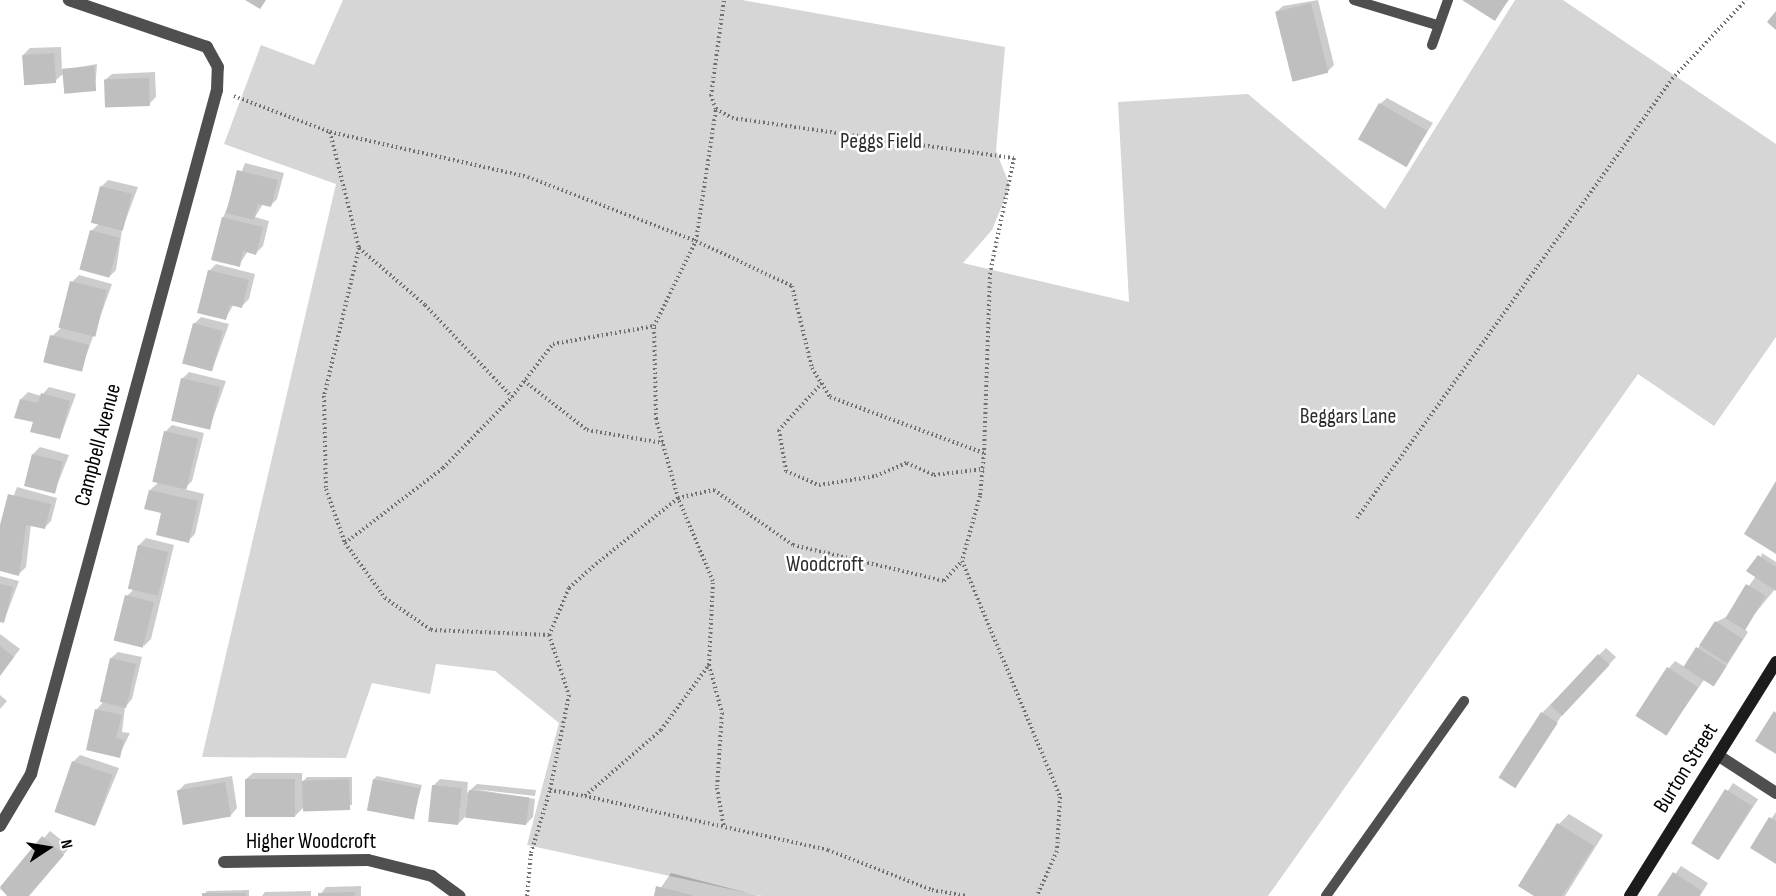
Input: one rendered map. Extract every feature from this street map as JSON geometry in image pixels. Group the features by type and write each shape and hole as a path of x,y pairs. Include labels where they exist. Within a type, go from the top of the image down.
{"street":[{"name":"Campbell Avenue","path":"0,826 31,774 217,90 218,67 207,47 69,0"},
{"name":"Burton Street","path":"1630,896 1776,662"},
{"path":"1719,756 1776,793"},
{"name":"Higher Woodcroft","path":"224,862 368,860 432,876 460,896"}],"lane":[{"path":"1354,0 1437,25"},
{"path":"1432,45 1437,25 1448,0"},
{"path":"1326,896 1464,701"}],"path":[{"path":"724,0 711,96 716,109 696,241 654,326 656,419 678,498 713,581 709,665 722,714 717,788 724,827"},
{"path":"1357,518 1672,79 1746,0"},
{"path":"217,90 330,132 528,177 696,241 792,286 812,368 830,397 984,453"},
{"path":"527,896 531,853 550,790 569,695 549,635 569,588 678,498 714,490 793,546 872,560 944,581 962,561 984,469 990,273 1014,158 732,118 716,109"},
{"path":"330,132 360,248 324,396 326,489 345,543 384,598 431,630 549,635"},
{"path":"360,248 425,305 512,397"},
{"path":"345,543 443,468 512,397 553,344 654,326"},
{"path":"524,381 586,430 663,443"},
{"path":"822,383 779,430 786,471 819,485 876,476 907,463 934,475 984,469"},
{"path":"962,561 1060,797 1057,851 1037,896"},
{"path":"585,796 661,730 709,665"},
{"path":"550,790 828,850 932,890 966,896"}],"green space":[{"path":"343,0 742,0 1005,47 996,151 1010,186 992,230 963,263 1129,302 1118,102 1248,94 1385,209 1515,0 1563,0 1776,144 1776,337 1714,426 1638,374 1268,896 762,896 527,845 559,723 495,671 436,664 430,694 372,683 346,758 202,757 336,184 224,144 261,45 314,65"}],"building":[{"path":"245,0 266,0 260,9"},
{"path":"1462,0 1508,0 1495,21"},
{"path":"1311,3 1328,73 1293,82 1275,12"},
{"path":"1776,11 1776,30 1767,22"},
{"path":"54,53 56,83 24,85 22,55"},
{"path":"94,66 96,91 64,94 62,69"},
{"path":"149,78 150,106 105,108 104,80"},
{"path":"1379,103 1427,131 1406,167 1358,139"},
{"path":"237,170 278,180 271,207 258,204 254,220 226,213"},
{"path":"100,186 132,194 123,231 91,223"},
{"path":"222,217 263,227 256,255 243,251 240,267 211,260"},
{"path":"90,230 120,238 109,278 79,270"},
{"path":"208,270 249,280 242,308 230,305 226,320 197,313"},
{"path":"70,281 107,290 95,337 58,328"},
{"path":"193,323 223,331 212,372 182,364"},
{"path":"50,335 89,345 82,372 43,362"},
{"path":"181,378 220,387 210,430 171,421"},
{"path":"41,393 70,401 60,439 30,432 33,422 14,418 20,399 38,403"},
{"path":"164,431 198,439 186,490 152,482"},
{"path":"32,454 63,462 55,494 24,486"},
{"path":"1776,481 1776,554 1744,534"},
{"path":"149,490 198,501 189,543 156,535 161,513 144,509"},
{"path":"8,494 51,504 45,529 26,525 19,576 0,571 0,525"},
{"path":"138,545 168,552 158,596 128,589"},
{"path":"1758,555 1776,567 1776,591 1746,571"},
{"path":"0,584 13,587 4,623 0,622"},
{"path":"1746,584 1766,596 1745,630 1725,618"},
{"path":"125,595 154,602 143,648 114,641"},
{"path":"1715,621 1743,639 1727,663 1699,645"},
{"path":"0,646 14,657 0,676"},
{"path":"1696,647 1727,666 1714,686 1683,667"},
{"path":"1598,654 1610,665 1562,716 1550,705"},
{"path":"110,658 136,664 126,708 100,702"},
{"path":"1667,667 1698,687 1666,736 1635,716"},
{"path":"95,709 122,715 116,738 124,740 120,758 86,750"},
{"path":"1774,711 1776,713 1776,754 1755,741"},
{"path":"1541,712 1558,723 1515,788 1499,777"},
{"path":"72,761 113,775 95,826 54,812"},
{"path":"245,779 295,779 295,817 245,817"},
{"path":"349,779 350,810 303,812 302,781"},
{"path":"373,779 420,788 414,820 367,810"},
{"path":"225,782 231,816 183,825 177,791"},
{"path":"432,785 462,788 458,825 428,822"},
{"path":"1725,789 1752,806 1718,860 1691,843"},
{"path":"469,790 530,797 526,825 466,818"},
{"path":"1769,817 1776,821 1776,864 1750,848"},
{"path":"1557,823 1594,846 1562,896 1534,896 1518,886"},
{"path":"42,836 64,855 29,896 7,896 0,887"},
{"path":"1673,872 1702,891 1699,896 1657,896"},
{"path":"656,886 692,895 692,896 654,896"},
{"path":"355,892 355,896 318,896 318,893"},
{"path":"202,893 246,893 246,896 202,896"}],"park label":[{"name":"Peggs Field","path":"881,142"},
{"name":"Beggars Lane","path":"1348,417"},
{"name":"Woodcroft","path":"825,565"}]}
